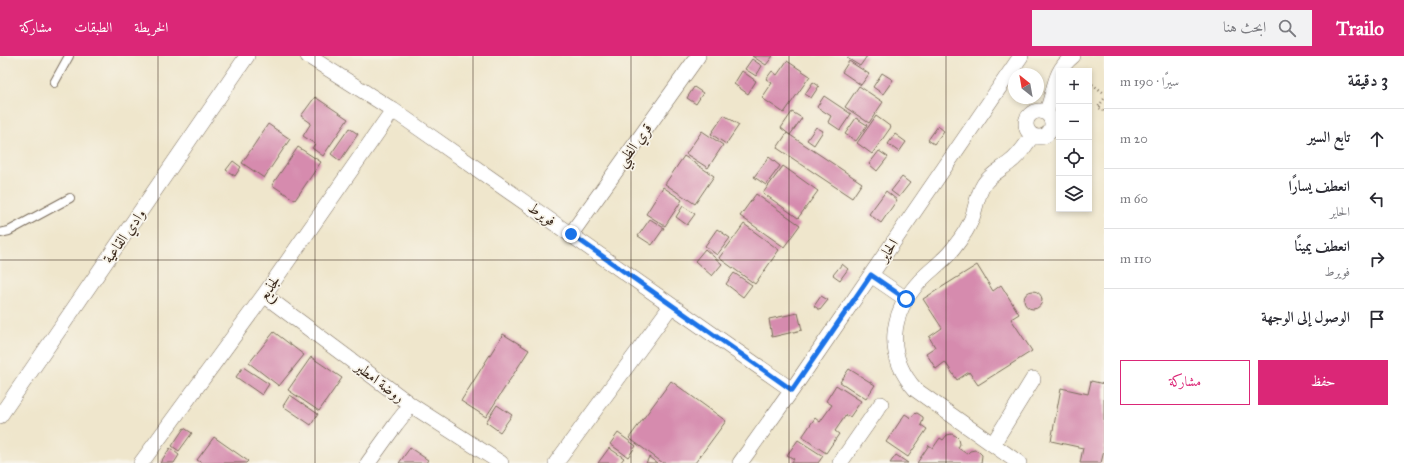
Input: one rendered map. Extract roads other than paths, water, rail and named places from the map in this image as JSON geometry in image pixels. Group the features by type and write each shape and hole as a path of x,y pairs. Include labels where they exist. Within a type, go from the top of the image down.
{"street":[{"name":"وادي القاعية","path":"0,416 247,56"},
{"name":"فويرط","path":"308,56 393,110 792,390"},
{"name":"قري الظبي","path":"571,234 698,56"},
{"name":"الحاير","path":"740,463 792,390 1021,56"},
{"path":"1019,463 916,390 903,373 896,354 894,342 895,329 898,317 906,299 921,280 943,261 966,231 972,216 976,199 985,182 996,172 1015,159 1021,153 1032,136 1044,136 1050,131 1052,123 1051,119 1046,113 1055,81 1058,72 1073,56"},
{"name":"لجذيع","path":"141,463 264,295 393,110"},
{"path":"871,275 906,299"},
{"name":"روضة امطير","path":"264,295 412,405 501,463"},
{"path":"556,463 663,319 671,306"},
{"path":"993,444 1033,379"},
{"path":"847,460 881,404"},
{"path":"368,463 396,424 412,405"}],"lane":[{"path":"54,83 69,56"},
{"path":"0,233 9,231 70,198"}]}
